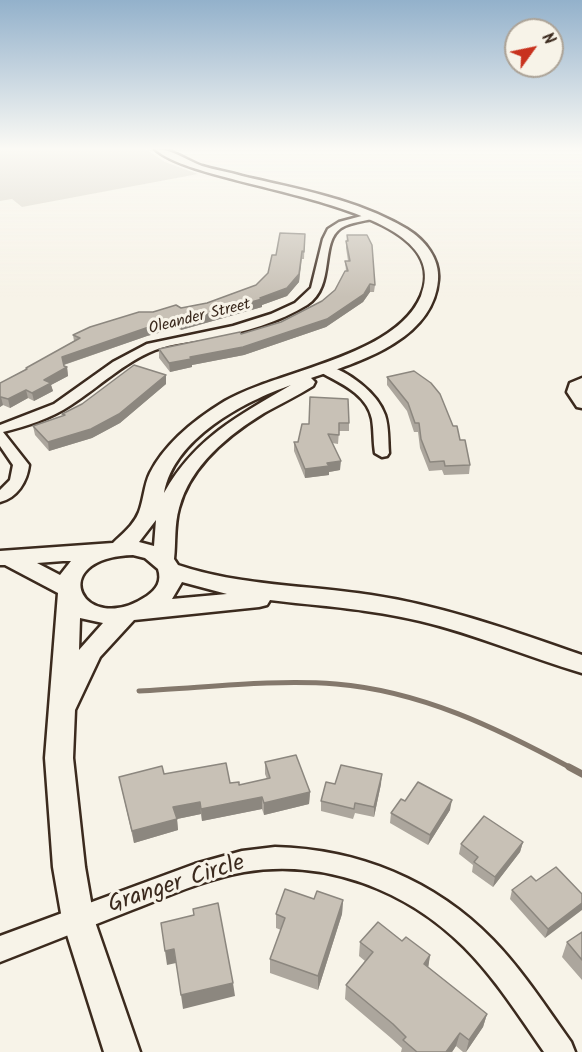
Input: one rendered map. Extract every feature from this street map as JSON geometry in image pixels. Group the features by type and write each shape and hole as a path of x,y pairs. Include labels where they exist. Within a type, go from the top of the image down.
{"main road":[{"path":"122,1052 78,919 69,867 60,781 61,717 69,581 78,566 86,560 113,550 147,517 159,475 167,462 199,428 258,390 323,369 376,347 404,328 422,309 434,282 433,269 418,245 400,230 373,216 316,198"},
{"path":"61,717 90,652 102,637 134,613 157,602 166,592 171,580 167,565 168,511 180,481 189,468 229,430 306,383 323,369"},
{"path":"4,558 144,550 167,565 207,583 298,595 338,597 401,608 582,664"},
{"path":"4,558 69,592 74,602 90,612 101,615 298,595"}],"street":[{"name":"Oleander Street","path":"0,429 51,411 67,402 112,367 138,352 171,341 231,330 299,304 311,296 322,276 326,240 329,233 338,226 373,216"},
{"path":"323,369 355,386 371,401 378,416 382,453"},
{"path":"582,382 575,386 574,392 582,404"},
{"path":"0,436 21,465 20,479 0,497"},
{"name":"Granger Circle","path":"0,949 219,867 274,858 332,863 389,881 419,896 446,914 473,938 498,966 561,1052"}],"shaded area":[{"path":"0,198 70,198 22,207 12,199 0,201"}],"building":[{"path":"280,233 305,234 299,274 287,288 260,298 262,299 180,322 177,320 146,328 62,357 64,366 67,367 44,380 51,383 32,393 26,390 8,399 0,397 0,383 80,338 73,335 90,327 139,312 153,312 176,305 181,308 207,303 256,285 268,273 272,255 276,255"},
{"path":"347,235 367,235 372,245 375,285 370,284 364,294 327,319 243,347 169,363 159,349 240,332 241,334 281,322 322,301 335,290 345,271 348,271 345,261 350,261"},
{"path":"134,365 166,375 119,414 91,429 48,442 33,426 65,415 62,414 82,404"},
{"path":"414,371 431,383 440,394 453,426 457,426 460,440 465,440 470,465 445,466 444,461 430,462 421,439 419,423 415,423 408,403 387,377"},
{"path":"310,397 348,399 349,423 339,423 339,435 328,434 341,461 327,463 329,466 305,469 294,442 298,442 302,424 309,424"},
{"path":"296,755 310,792 264,803 262,797 201,809 200,802 173,807 177,819 132,831 119,777 162,766 164,774 226,763 230,783 239,782 239,785 270,778 265,762"},
{"path":"341,765 382,774 374,807 355,803 354,809 321,801 326,782 335,784"},
{"path":"418,782 452,800 430,835 391,813 401,799 405,801"},
{"path":"484,816 523,842 495,877 474,862 478,857 461,844"},
{"path":"556,867 582,894 582,903 548,929 512,890 531,876 536,881"},
{"path":"285,889 314,899 317,891 343,900 318,976 270,959 285,918 276,914"},
{"path":"218,903 233,983 181,995 174,949 165,951 161,923 194,915 193,909"},
{"path":"378,922 402,941 406,937 430,955 424,964 487,1014 469,1040 460,1033 446,1052 417,1052 403,1040 406,1037 393,1024 346,985 373,952 360,942"},
{"path":"582,932 582,960 567,942"}],"waterway":[{"path":"139,691 287,683 336,684 367,688 398,694 458,714 515,739 571,768"},
{"path":"569,767 582,774"}]}
